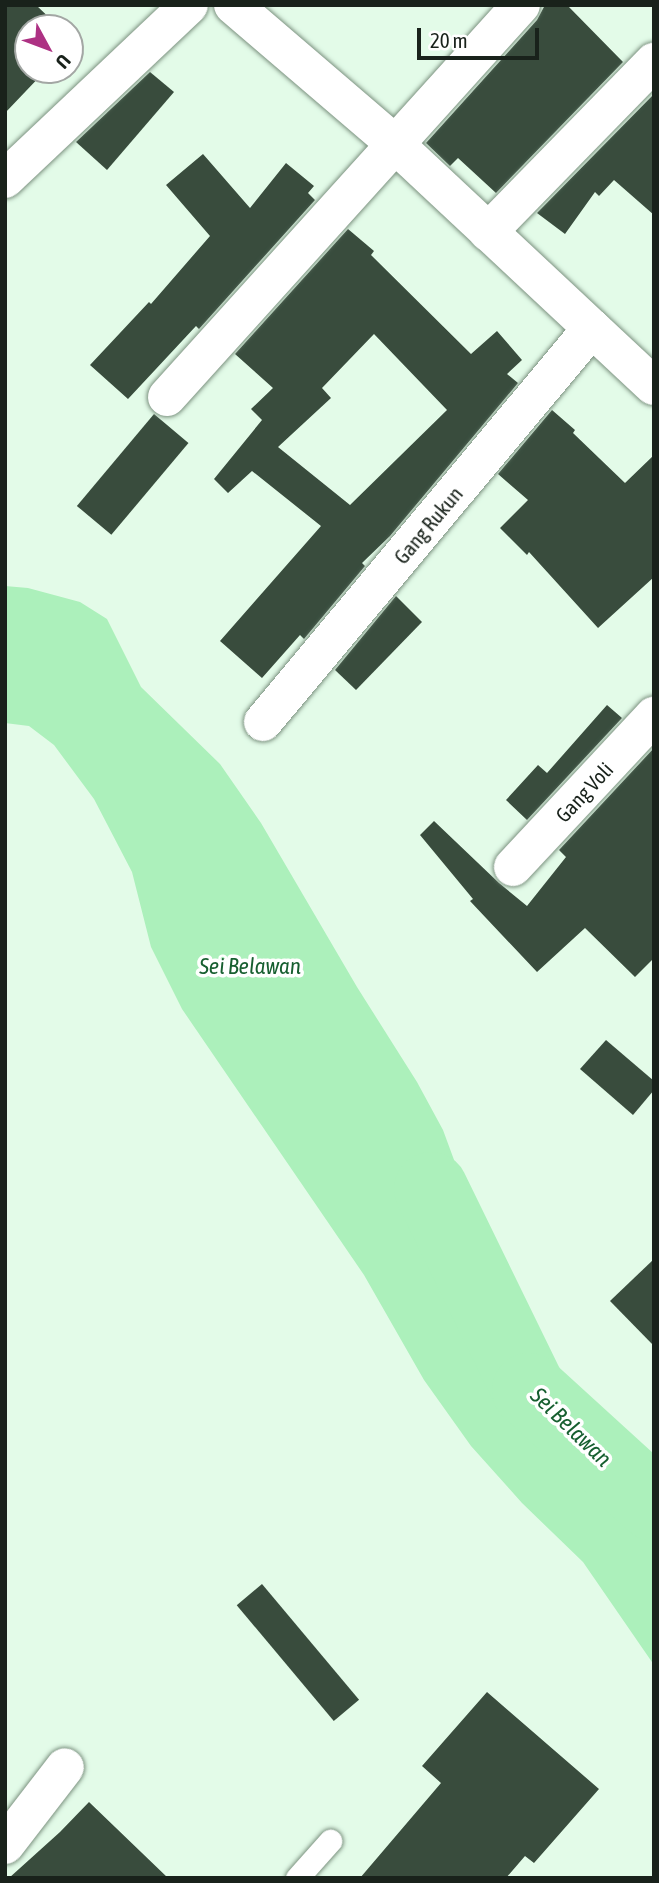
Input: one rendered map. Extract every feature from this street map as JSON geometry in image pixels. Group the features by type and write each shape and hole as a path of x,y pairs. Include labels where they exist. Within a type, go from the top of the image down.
{"street":[{"path":"5,179 189,5"},
{"path":"233,5 395,144 592,328 650,375"},
{"path":"167,397 521,5"},
{"path":"488,232 654,62"},
{"name":"Gang Rukun","path":"263,722 592,328"},
{"name":"Gang Voli","path":"513,867 654,716"},
{"path":"5,1845 65,1767"}],"lane":[{"path":"297,1878 330,1840"}],"water":[{"name":"Sei Belawan","path":"5,586 28,588 80,602 107,619 141,687 220,764 261,823 357,987 417,1082 443,1130 464,1187 479,1306 505,1358 568,1423 654,1497 654,1665 583,1562 522,1503 471,1446 424,1380 364,1275 182,1009 151,947 132,872 94,799 54,745 29,726 5,723"}],"building":[{"path":"5,5 36,5 45,14 14,14 14,84 33,84 5,113"},
{"path":"545,5 567,5 623,62 496,193 458,158 450,166 426,143 537,20"},
{"path":"150,72 174,92 107,170 76,142"},
{"path":"654,94 654,215 614,180 599,196 595,192 565,234 537,213"},
{"path":"203,154 250,208 286,163 314,186 308,193 315,200 199,329 196,326 128,399 90,365 149,302 151,304 210,236 166,185"},
{"path":"348,229 374,251 371,255 471,354 497,331 522,360 507,374 518,383 390,536 362,563 365,566 304,639 300,635 262,678 220,641 321,526 252,471 228,493 214,479 262,420 251,409 273,388 235,354","holes":["374,334 447,410 350,505 278,447 331,398 322,388"]},
{"path":"552,410 575,430 573,433 625,483 654,455 654,577 598,628 529,552 527,555 500,528 528,500 498,474"},
{"path":"154,414 188,443 111,535 77,506"},
{"path":"396,596 422,622 356,690 335,670"},
{"path":"607,705 622,718 527,820 506,800 538,765 547,773"},
{"path":"654,748 654,958 635,977 585,928 537,972 470,901 473,899 420,835 434,821 527,906 566,857 559,850"},
{"path":"606,1040 654,1081 654,1090 633,1115 580,1069"},
{"path":"654,1259 654,1346 610,1301"},
{"path":"262,1584 359,1700 334,1721 237,1605"},
{"path":"487,1692 599,1789 534,1863 525,1856 506,1878 360,1878 441,1783 422,1766"},
{"path":"89,1802 168,1878 9,1878 60,1832"}],"waterway":[{"name":"Sei Belawan","path":"431,1189 529,1390 654,1504"}]}
